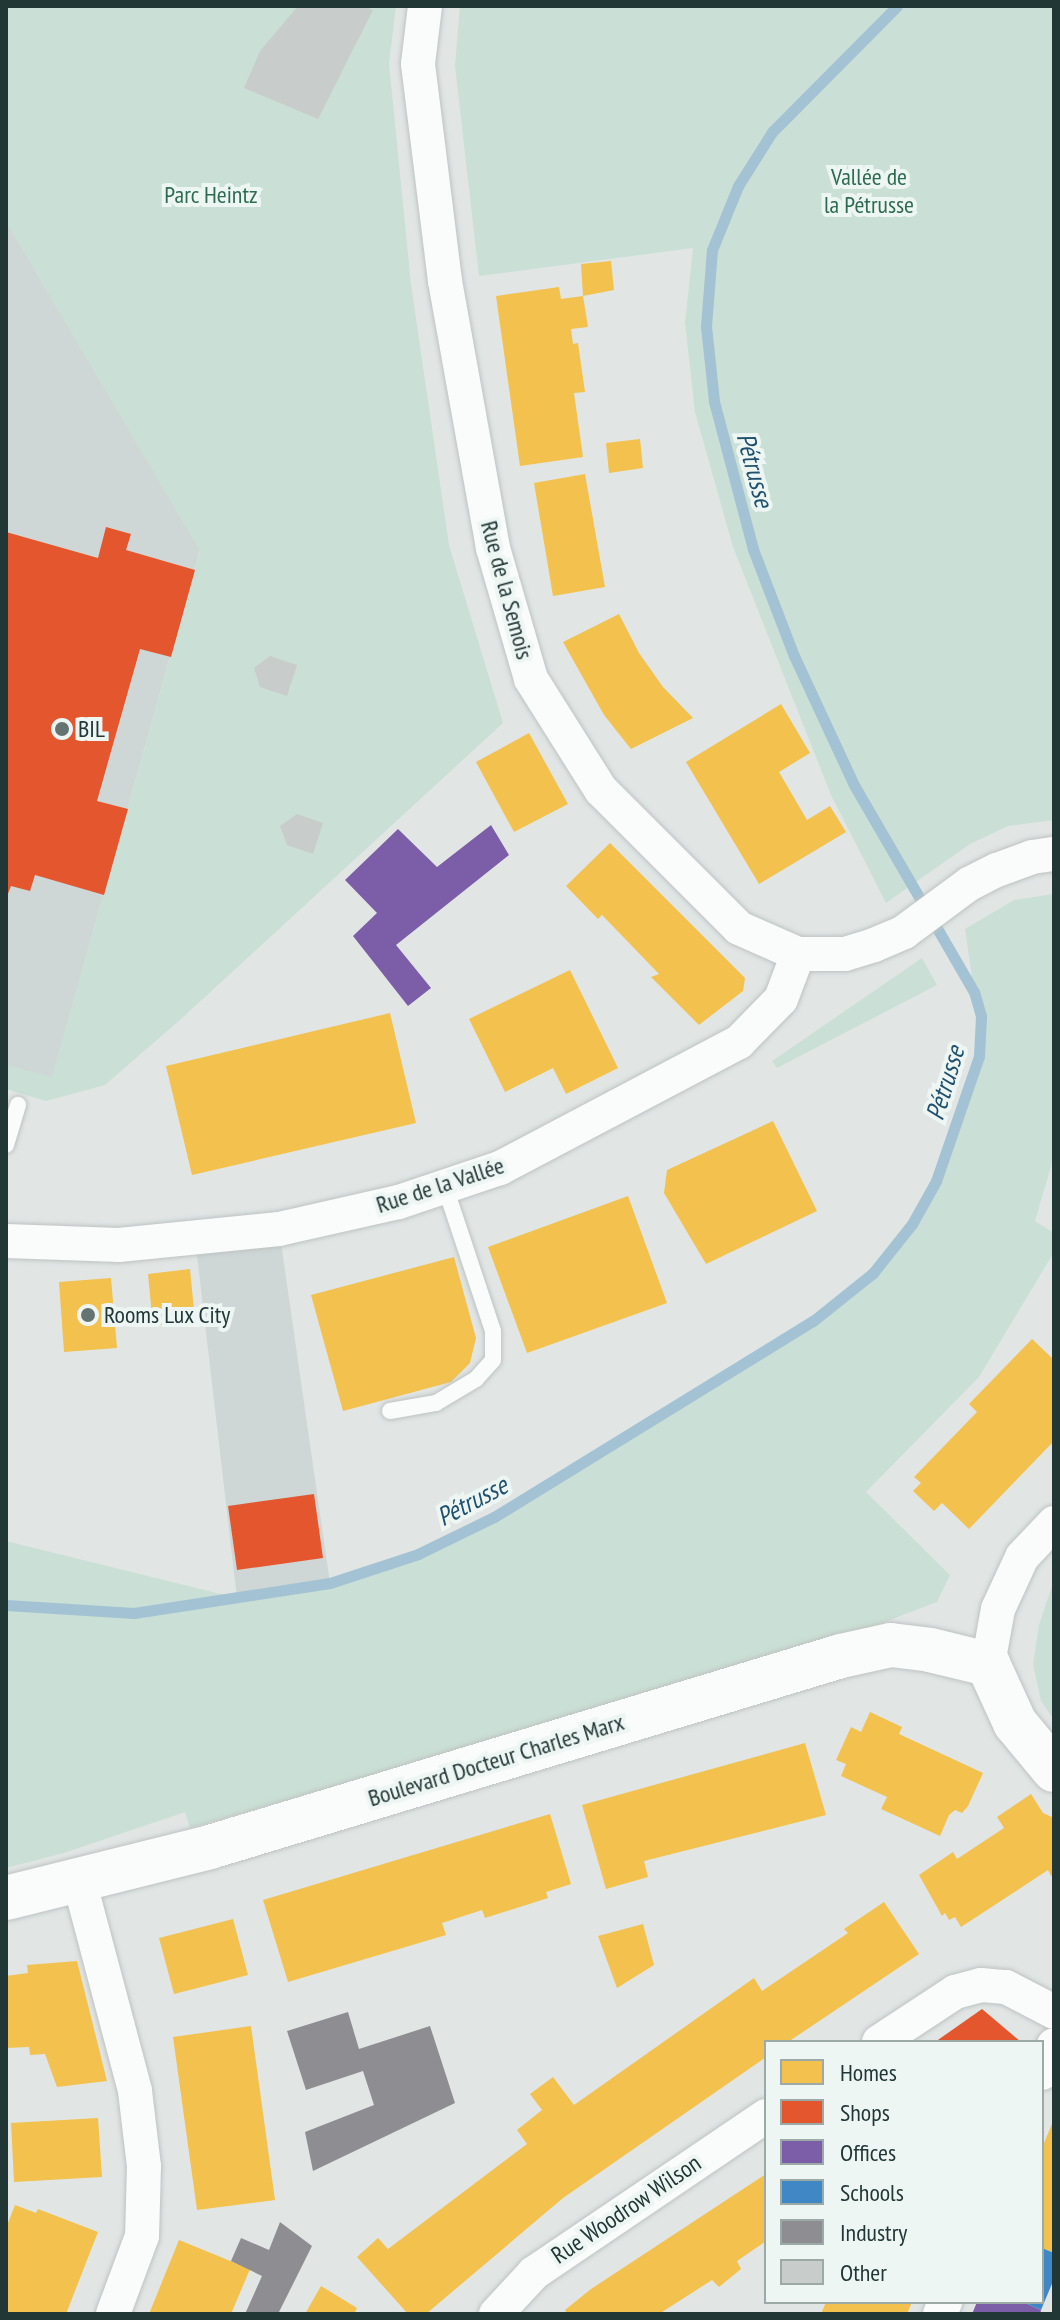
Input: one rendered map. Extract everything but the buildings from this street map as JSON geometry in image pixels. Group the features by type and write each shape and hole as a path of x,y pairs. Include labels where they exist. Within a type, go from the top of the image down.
{"main road":[{"name":"Boulevard Docteur Charles Marx","path":"6,1898 210,1847 841,1656 891,1645 930,1650 988,1664"},
{"path":"988,1664 1015,1723 1054,1770"}],"street":[{"name":"Rue de la Semois","path":"425,6 418,64 445,281 493,548 531,679 601,790 739,928 798,954 845,954 904,932 948,903 969,884 1032,857 1054,854"},
{"name":"Rue de la Vallée","path":"6,1241 119,1245 279,1229 399,1202 500,1168 739,1042 781,999 798,954"},
{"path":"988,1664 998,1609 1022,1557 1054,1523"},
{"path":"79,1880 135,2091 144,2166 142,2236 113,2314"},
{"path":"882,2040 955,1992 981,1985 1006,1987 1054,2012"},
{"path":"1044,2068 1054,2045"},
{"name":"Rue Woodrow Wilson","path":"496,2314 534,2273 764,2117"}],"lane":[{"path":"6,1145 18,1105"},
{"path":"390,1411 436,1403 476,1379 493,1360 493,1331 445,1187"}],"shaded area":[{"path":"6,221 200,550 52,1078 6,1065"},
{"path":"279,1229 330,1583 237,1598 195,1238"}],"green space":[{"name":"Parc Heintz","path":"6,6 396,6 389,63 411,284 449,545 503,723 105,1085 46,1101 6,1089 6,1065 52,1077 200,551 6,221"},
{"name":"Vallée de la Pétrusse","path":"460,6 1054,6 1054,820 1008,826 970,844 886,903 831,795 733,547 695,412 685,323 693,248 479,276 455,66"},
{"path":"1054,894 1054,1156 1035,1221 1054,1233 1054,1252 979,1377 866,1492 950,1575 937,1602 832,1642 190,1828 185,1812 64,1853 6,1868 6,1541 237,1598 330,1583 418,1554 494,1517 813,1321 873,1273 912,1224 936,1181 979,1056 981,1016 974,992 965,929 1014,900"},
{"path":"922,958 937,985 777,1068 772,1061"},
{"path":"1054,1580 1054,1720 1041,1701 1033,1664 1039,1625"}],"waterway":[{"name":"Pétrusse","path":"6,1605 134,1613 330,1583 418,1554 494,1517 813,1321 873,1273 912,1224 936,1181 979,1056 981,1016 974,992 854,785 794,656 753,549 714,401 706,326 712,250 738,186 772,132 897,6"}],"place":[{"name":"BIL","path":"62,729"},
{"name":"Rooms Lux City","path":"88,1315"}]}
